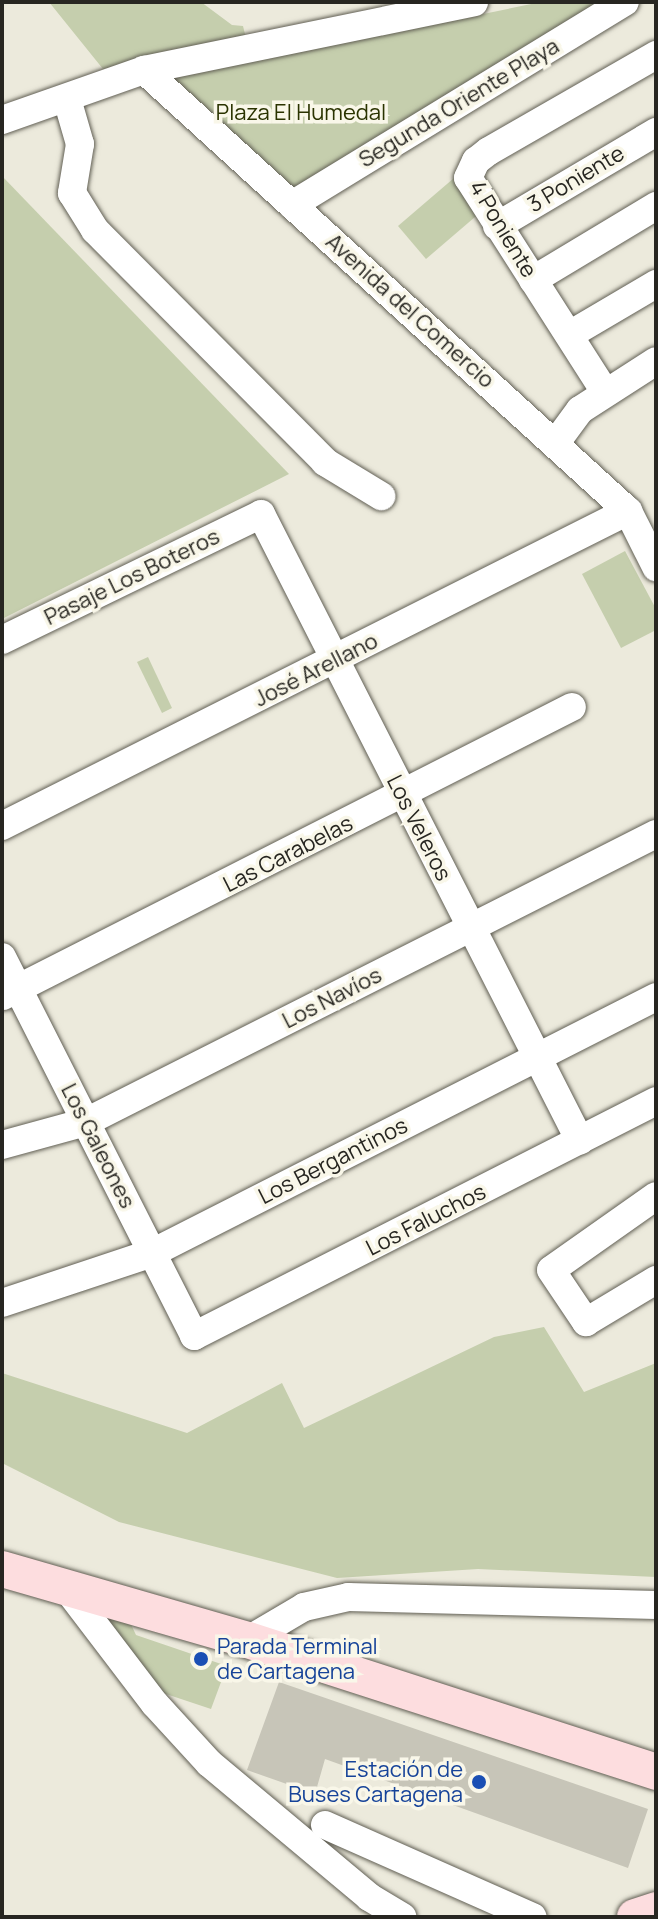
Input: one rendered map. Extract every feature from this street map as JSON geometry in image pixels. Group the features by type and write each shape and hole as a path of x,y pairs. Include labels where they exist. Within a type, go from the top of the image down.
{"main road":[{"path":"2,1569 248,1640 656,1772"},
{"path":"506,1721 656,1755"},
{"path":"635,1917 656,1910"}],"street":[{"path":"2,120 144,70 474,2"},
{"name":"Segunda Oriente Playa","path":"292,205 625,2"},
{"name":"4 Poniente","path":"605,392 571,334 468,178 476,161 652,66"},
{"name":"Avenida del Comercio","path":"144,70 628,511 656,567"},
{"path":"67,99 80,144 72,193 95,230 325,462 381,496"},
{"name":"3 Poniente","path":"497,226 656,132"},
{"path":"533,280 656,206"},
{"path":"571,334 656,284"},
{"path":"555,444 580,410 656,361"},
{"name":"José Arellano","path":"2,826 336,661 628,511"},
{"name":"Los Veleros","path":"261,514 580,1141"},
{"name":"Pasaje Los Boteros","path":"2,640 261,514"},
{"name":"Las Carabelas","path":"11,993 403,796 572,707"},
{"name":"Los Navíos","path":"2,1145 86,1122 656,834"},
{"name":"Los Galeones","path":"2,957 11,993 86,1122 194,1336"},
{"name":"Los Bergantinos","path":"2,1303 152,1253 656,997"},
{"name":"Los Faluchos","path":"194,1336 656,1101"},
{"path":"656,1196 551,1270 586,1322 656,1280"},
{"path":"68,1590 155,1704 209,1763 369,1897 402,1917"},
{"path":"248,1640 304,1607 348,1597 656,1605"},
{"path":"325,1825 533,1917"}],"green space":[{"path":"49,2 201,2 232,25 243,26 246,38 103,69"},
{"name":"Plaza El Humedal","path":"541,2 599,2 294,188 173,78"},
{"path":"2,176 289,474 2,619"},
{"path":"454,178 482,211 426,259 398,226"},
{"path":"625,551 656,609 656,630 621,648 582,574"},
{"path":"148,657 172,708 162,713 137,662"},
{"path":"544,1327 584,1392 656,1363 656,1577 478,1569 337,1578 119,1522 2,1463 2,1373 187,1433 282,1383 304,1428 494,1337"},
{"path":"100,1616 127,1616 136,1635 227,1666 211,1709 148,1688"}],"building":[{"name":"Estación de Buses Cartagena","path":"279,1682 648,1809 628,1868 325,1759 315,1794 247,1770"}],"place":[{"name":"Parada Terminal de Cartagena","path":"201,1659"},
{"name":"Estación de Buses Cartagena","path":"479,1782"}]}
